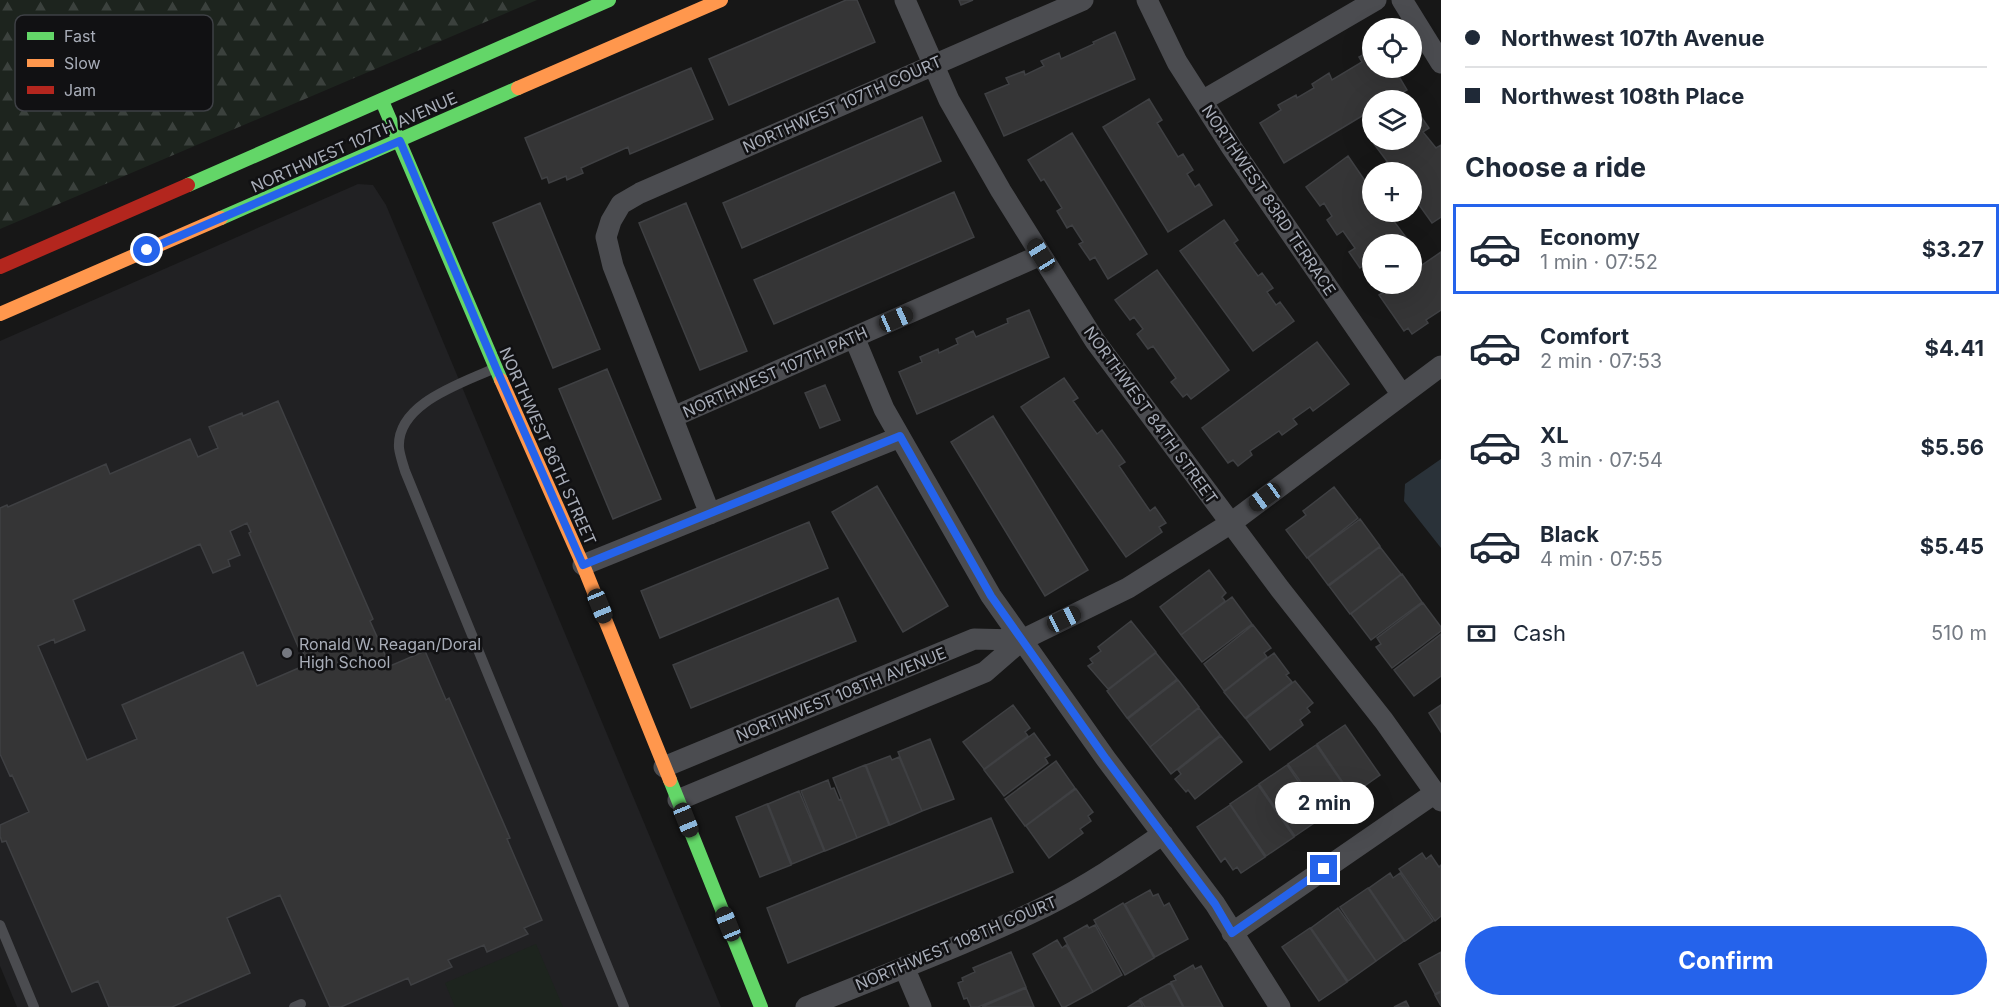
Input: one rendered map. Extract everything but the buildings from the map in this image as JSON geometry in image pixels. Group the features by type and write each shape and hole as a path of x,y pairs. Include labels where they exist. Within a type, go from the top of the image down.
{"main road":[{"name":"NORTHWEST 107TH AVENUE","path":"0,267 609,0"},
{"name":"NORTHWEST 107TH AVENUE","path":"0,314 721,0"},
{"name":"NORTHWEST 86TH STREET","path":"382,100 583,565 761,1007"}],"street":[{"name":"NORTHWEST 84TH STREET","path":"905,0 949,100 1001,191 1095,341 1231,523 1384,721 1438,797"},
{"name":"NORTHWEST 107TH COURT","path":"673,417 613,266 606,237 611,221 621,204 640,193 1083,0"},
{"name":"NORTHWEST 83RD TERRACE","path":"1147,0 1177,62 1232,148 1402,395"},
{"path":"1202,101 1376,0"},
{"path":"1402,0 1441,63"},
{"name":"NORTHWEST 107TH PATH","path":"673,417 1041,255"},
{"path":"854,337 884,409 991,596 1215,904 1280,1007"},
{"name":"NORTHWEST 108TH AVENUE","path":"678,800 986,672 1022,640 1128,588 1231,523 1441,366"},
{"path":"673,417 710,514"},
{"path":"583,565 900,436"},
{"name":"NORTHWEST 108TH AVENUE","path":"664,767 974,639 1022,640"},
{"path":"1232,933 1438,797"},
{"name":"NORTHWEST 108TH COURT","path":"806,1007 988,932 1047,905 1096,879 1163,834"},
{"path":"904,967 921,1007"}],"lane":[{"path":"496,368 419,405 404,425 399,447 405,471 624,1007"},
{"path":"0,925 34,1007"}],"shaded area":[{"name":"Ronald W. Reagan/Doral High School","path":"358,184 373,185 386,205 721,1007 17,1007 0,966 0,341"},
{"path":"1441,459 1441,548 1404,501 1405,484"}],"green space":[{"path":"0,0 537,0 0,229"},
{"path":"536,944 563,1007 455,1007 445,983"}],"traffic: fast":[{"path":"188,185 609,0"},
{"path":"221,218 518,88"},
{"path":"382,101 501,380"},
{"path":"670,780 761,1007"}],"traffic: slow":[{"path":"518,88 721,0"},
{"path":"0,314 221,218"},
{"path":"501,380 583,565 670,780"}],"traffic: jam":[{"path":"0,267 188,185"}],"place":[{"name":"Ronald W. Reagan/Doral High School","path":"287,653"}],"route":[{"path":"147,250 400,141 496,368 583,565 900,436 991,596 1106,759 1215,904 1232,933 1324,869"}]}
